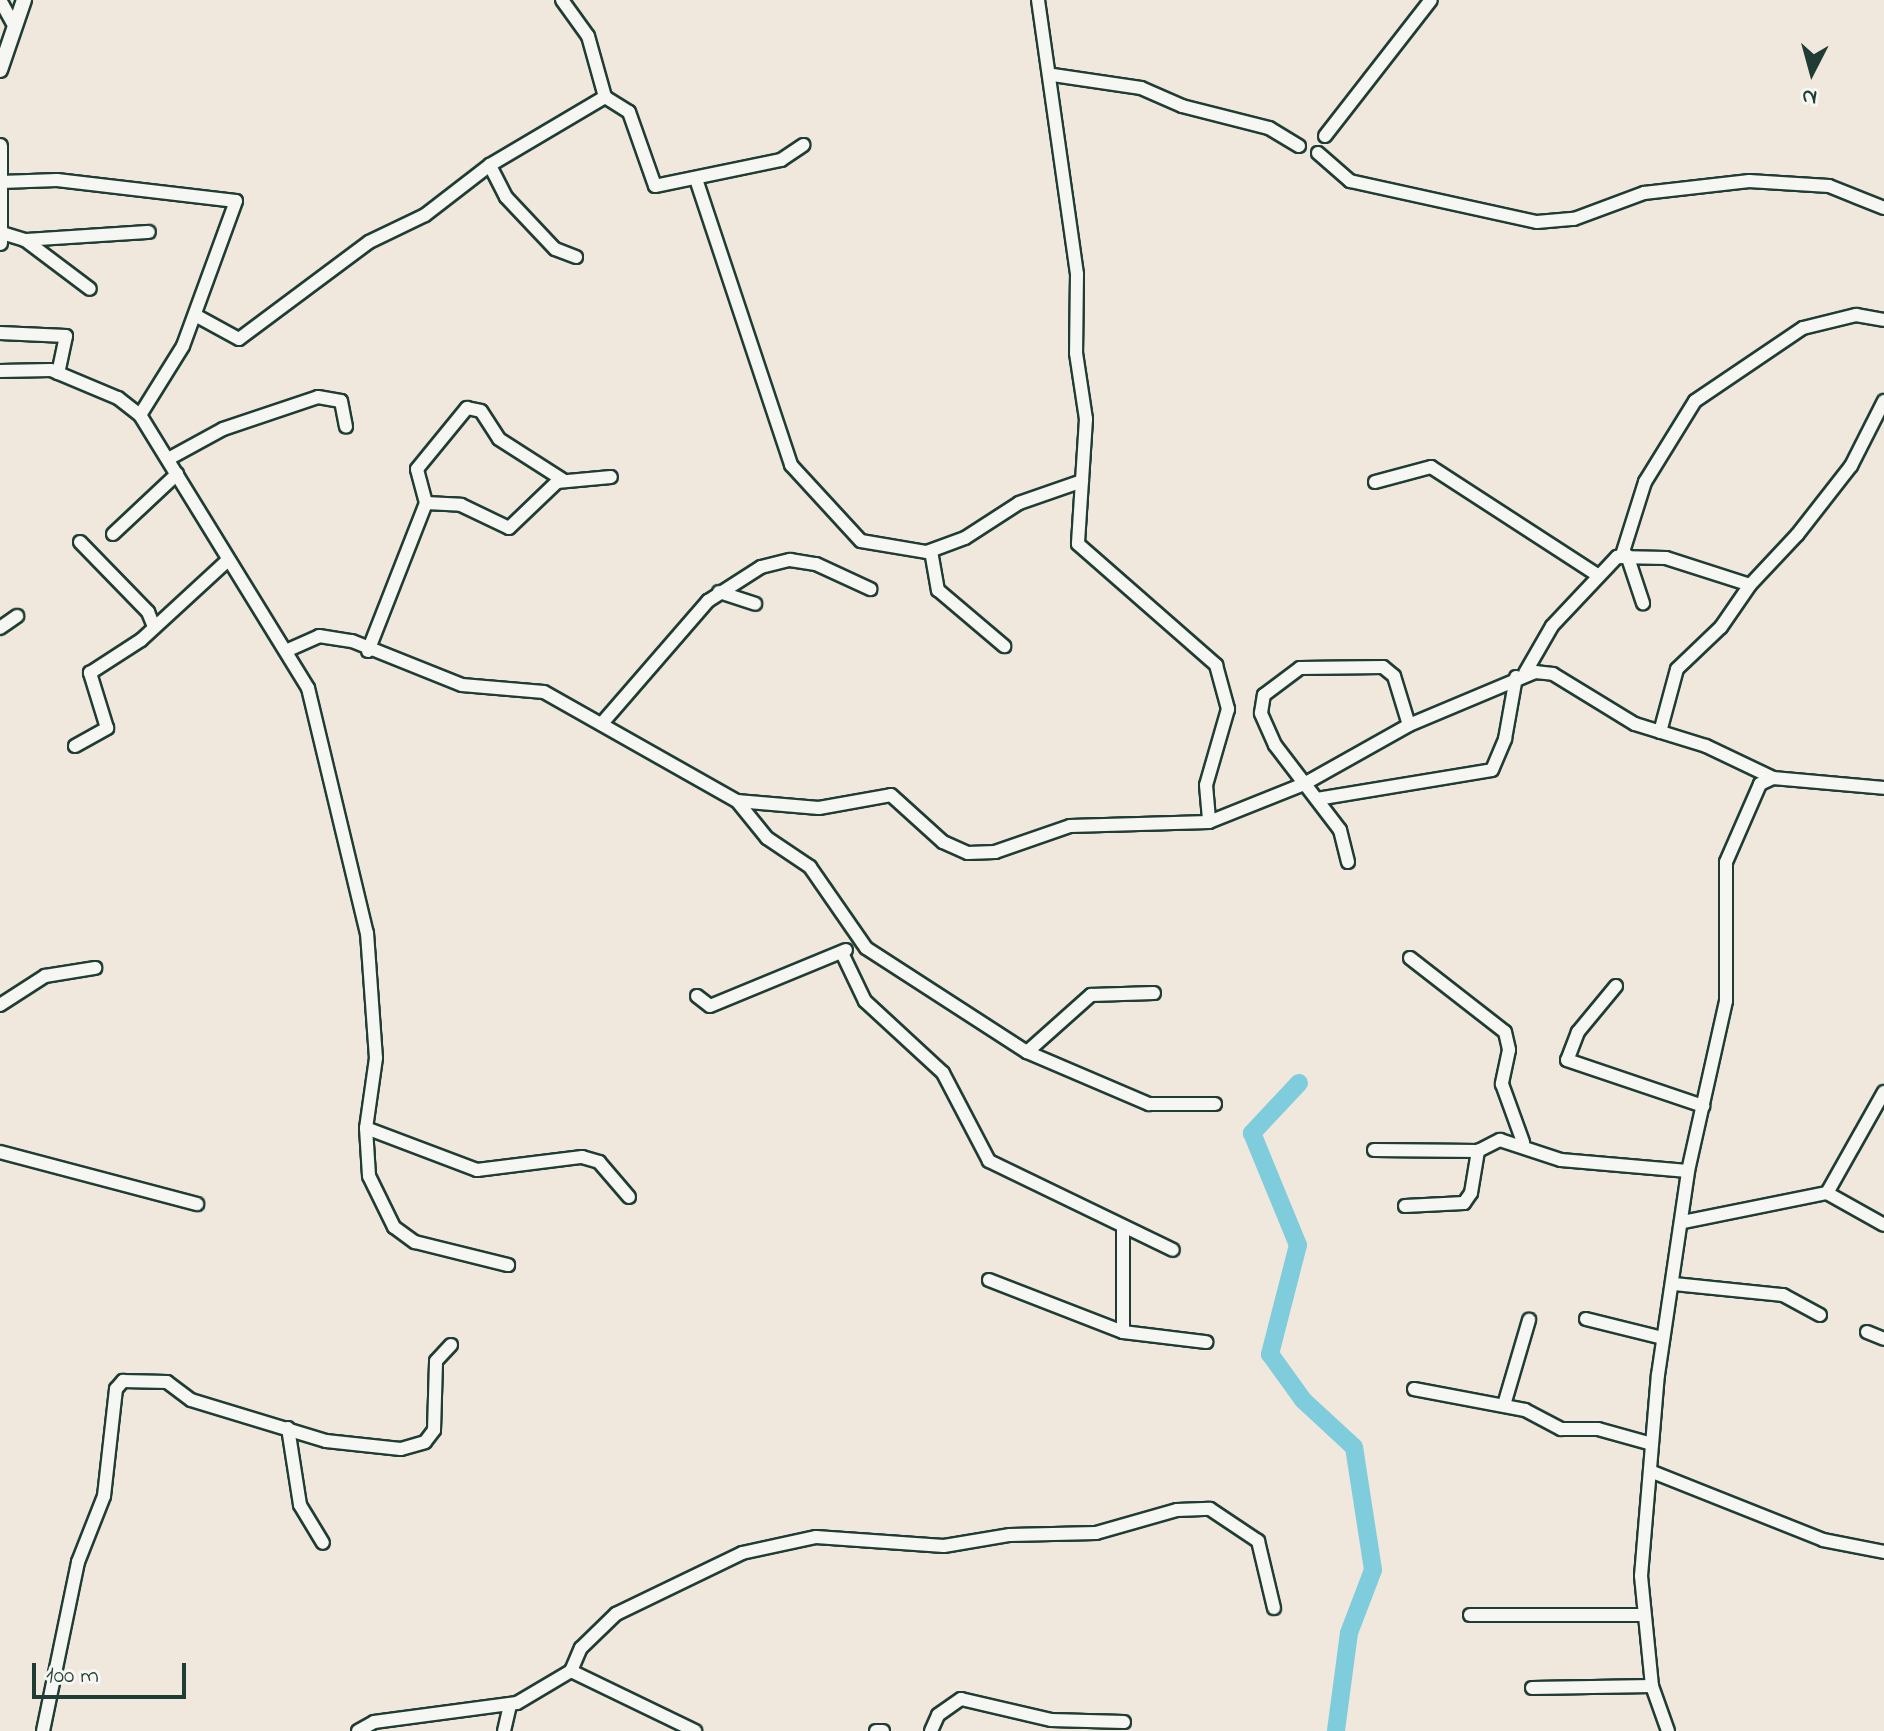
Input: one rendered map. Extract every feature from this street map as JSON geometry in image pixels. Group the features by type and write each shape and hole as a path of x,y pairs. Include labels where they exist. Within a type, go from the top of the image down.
{"street":[{"path":"0,0 13,23"},
{"path":"0,70 2,48 24,0"},
{"path":"562,0 588,36 605,97 629,112 655,186 697,182 781,160 803,145"},
{"path":"1038,0 1053,75 1061,190 1077,274 1076,353 1086,419 1079,549 1209,655 1222,680 1228,709 1206,785 1209,822"},
{"path":"1325,136 1431,0"},
{"path":"1053,75 1141,88 1182,106 1269,128 1299,146"},
{"path":"195,315 239,339 369,242 425,215 490,165 605,97"},
{"path":"0,146 1,238 25,240 149,232"},
{"path":"1318,153 1350,181 1537,222 1586,216 1644,193 1749,181 1829,186 1884,208"},
{"path":"490,165 506,197 555,249 576,257"},
{"path":"1,182 57,180 233,197 225,238 195,315 140,415"},
{"path":"697,182 794,471 863,542 931,551 1019,503 1082,481"},
{"path":"25,240 90,289"},
{"path":"1317,799 1492,770 1505,739 1520,675 1544,637 1597,575 1624,555 1645,482 1695,401 1803,328 1856,315 1884,320"},
{"path":"0,333 66,336 58,373"},
{"path":"0,371 58,373 118,398 140,415 170,458 270,635 288,650 322,736 367,933 376,1058 366,1128 369,1176 394,1227 415,1242 508,1265"},
{"path":"170,458 223,429 318,397 341,401 346,427"},
{"path":"1660,732 1677,669 1721,627 1750,585 1851,466 1884,401"},
{"path":"368,651 426,503 417,469 467,408 481,411 506,445 563,480 611,477"},
{"path":"1375,482 1431,467 1597,575"},
{"path":"113,534 177,474"},
{"path":"426,503 461,505 509,528 563,480"},
{"path":"80,542 148,612 154,627"},
{"path":"931,551 938,590 1004,646"},
{"path":"1624,555 1666,558 1750,585"},
{"path":"1624,555 1643,603"},
{"path":"604,721 719,592 761,567 790,560 834,570 870,589"},
{"path":"75,746 107,728 90,673 154,627 227,561"},
{"path":"719,592 755,604"},
{"path":"0,628 17,616"},
{"path":"288,650 319,636 352,641 368,651 462,685 544,692 604,721 737,801 767,838 810,867 859,941 1027,1052 1149,1104 1215,1104"},
{"path":"1348,862 1340,830 1275,745 1261,713 1264,695 1284,675 1300,668 1383,667 1394,676 1409,725"},
{"path":"737,801 819,808 891,795 950,847 984,854 1070,826 1209,822 1304,784 1409,725 1520,675 1553,674 1614,713 1773,778 1884,788"},
{"path":"1668,1731 1652,1686 1642,1615 1652,1444 1663,1338 1674,1284 1688,1171 1729,972 1726,862 1753,790 1773,778"},
{"path":"697,996 710,1006 842,953 859,941"},
{"path":"842,953 865,1001 943,1073 989,1161 1123,1230 1173,1250"},
{"path":"1410,958 1505,1032 1509,1050 1502,1084 1523,1142"},
{"path":"0,1005 45,976 95,968"},
{"path":"1616,986 1578,1032 1567,1060 1703,1106"},
{"path":"1027,1052 1091,995 1154,993"},
{"path":"1827,1193 1884,1092"},
{"path":"366,1128 477,1170 582,1157 614,1175 629,1197"},
{"path":"1405,1206 1464,1203 1478,1151 1489,1142 1523,1142 1548,1158 1688,1171"},
{"path":"1374,1150 1478,1151"},
{"path":"0,1152 197,1204"},
{"path":"1683,1222 1827,1193 1884,1225"},
{"path":"1123,1230 1123,1332"},
{"path":"989,1280 1123,1332 1206,1342"},
{"path":"1674,1284 1783,1295 1820,1315"},
{"path":"1586,1319 1663,1338"},
{"path":"1504,1405 1529,1320"},
{"path":"1867,1332 1884,1339"},
{"path":"43,1731 78,1562 104,1496 116,1389 130,1379 167,1382 191,1400 288,1428 367,1448 415,1447 434,1430 436,1361 451,1345"},
{"path":"1414,1389 1504,1405 1561,1429 1598,1429 1652,1444"},
{"path":"288,1428 300,1505 323,1543"},
{"path":"1650,1471 1823,1540 1884,1552"},
{"path":"358,1731 374,1722 510,1705 571,1671 581,1648 616,1614 742,1553 816,1537 944,1546 1010,1535 1096,1533 1177,1510 1210,1509 1258,1541 1274,1608"},
{"path":"1470,1615 1642,1615"},
{"path":"571,1671 695,1731"},
{"path":"1532,1688 1652,1686"},
{"path":"931,1731 938,1715 961,1699 1051,1720 1124,1722"},
{"path":"504,1731 510,1705"},
{"path":"876,1731 883,1731"}],"waterway":[{"path":"1299,1083 1252,1133 1298,1245 1270,1354 1303,1400 1354,1447 1373,1570 1349,1633 1336,1731"}]}
